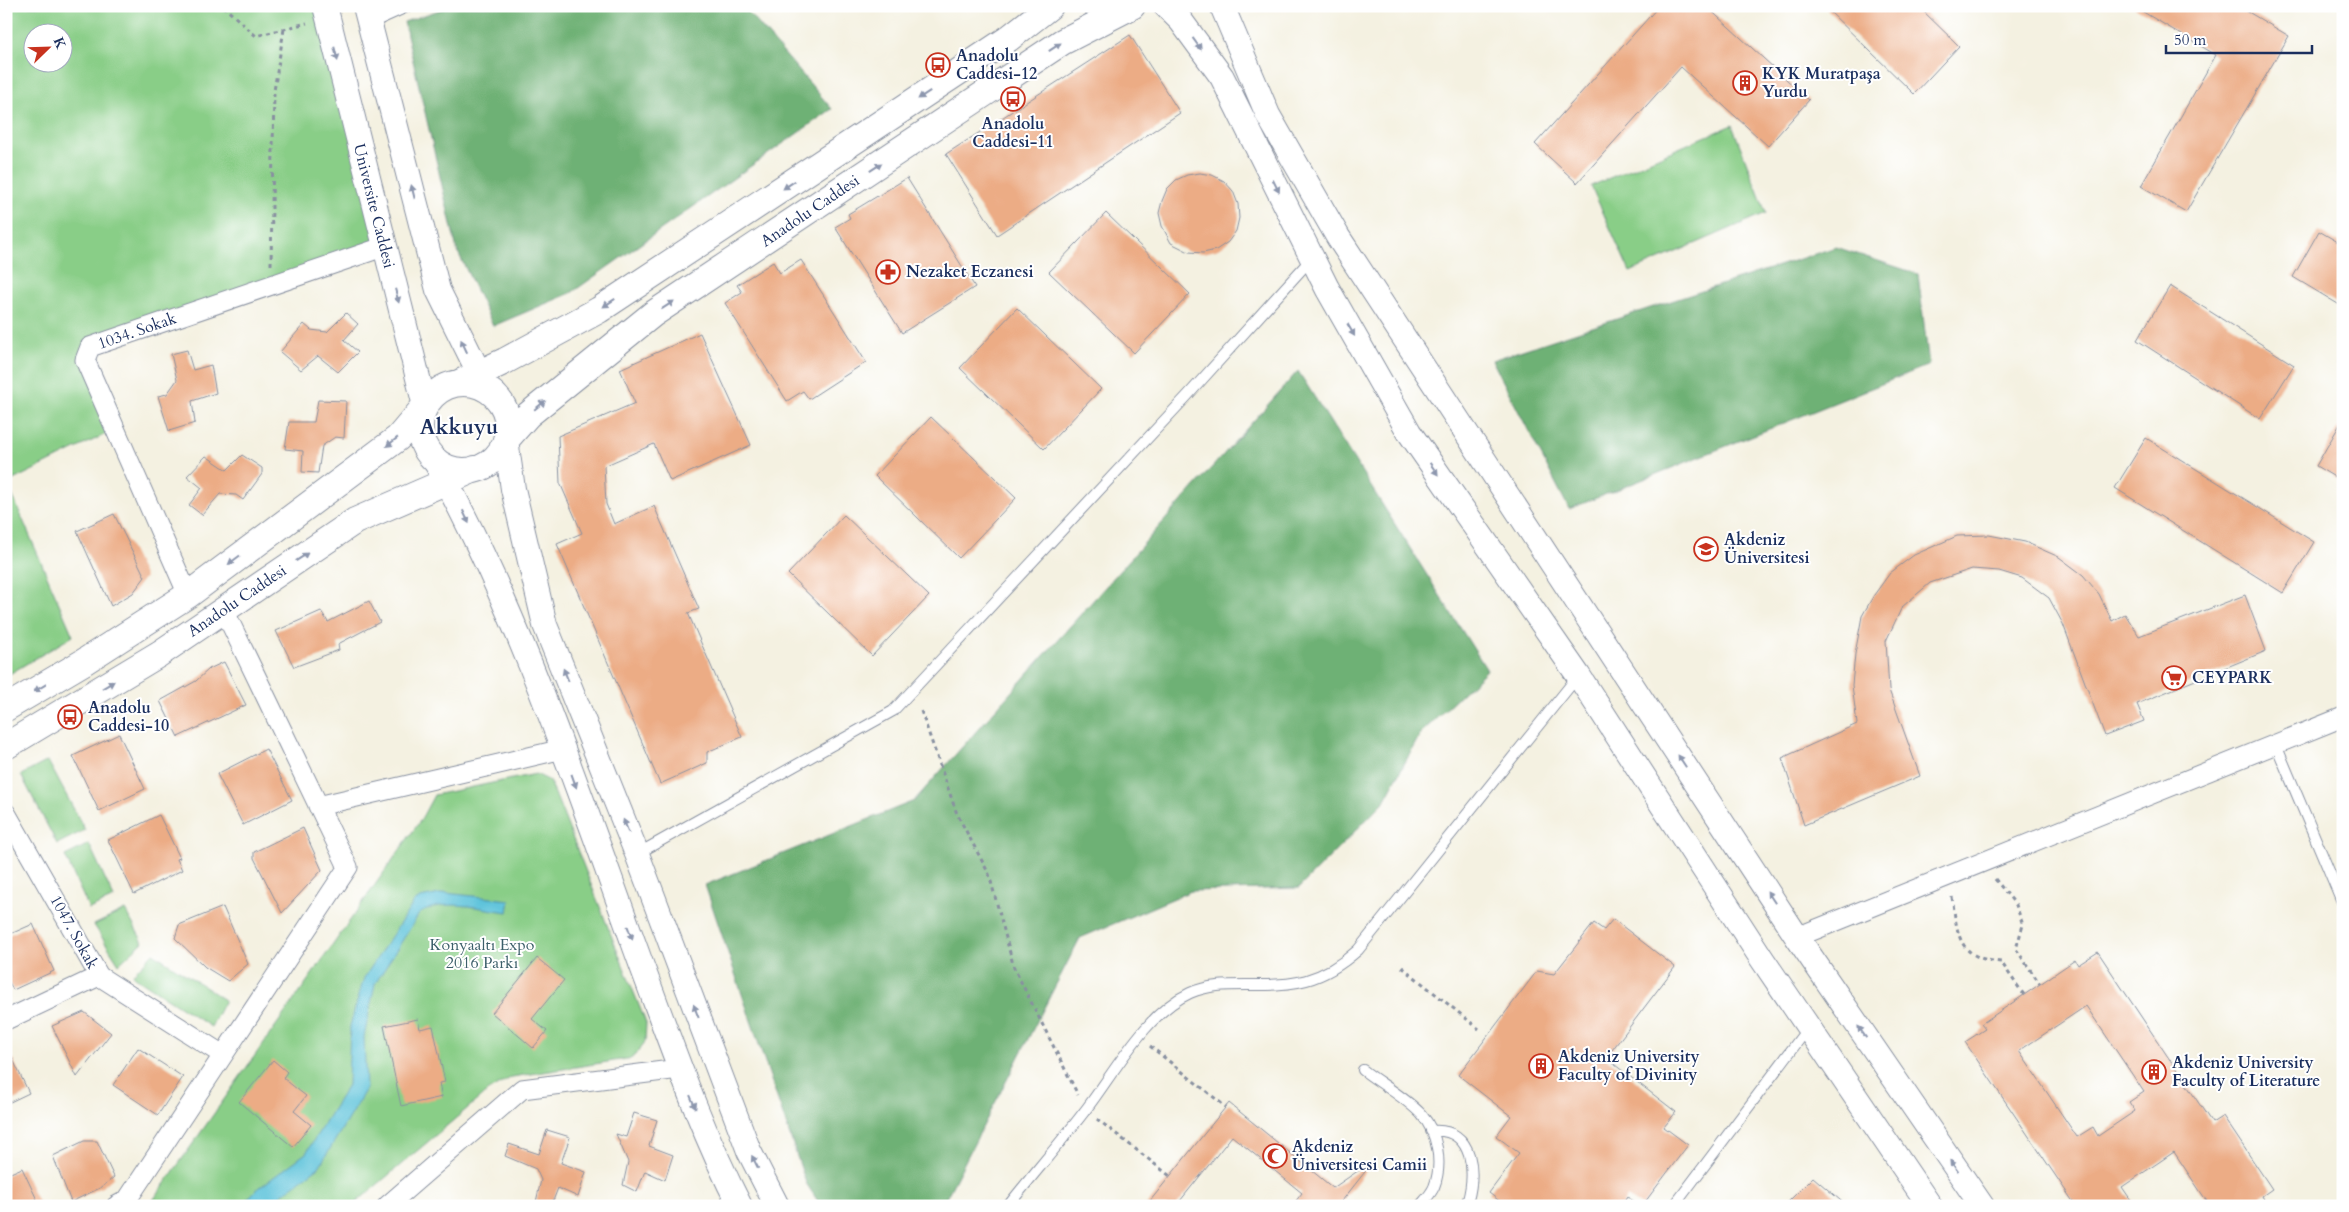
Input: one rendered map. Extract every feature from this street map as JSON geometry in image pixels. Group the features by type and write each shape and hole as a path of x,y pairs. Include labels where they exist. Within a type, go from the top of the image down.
{"main road":[{"name":"Anadolu Caddesi","path":"475,382 599,310 1008,39 1050,6"},
{"name":"Anadolu Caddesi","path":"6,746 159,654 355,521 440,470 475,469 494,458 506,440 528,415 653,314 1062,42 1132,6"},
{"path":"440,470 426,448 421,434 420,420 425,406 434,395 445,387 475,382 497,398 505,411 508,425 506,440"},
{"name":"Anadolu Caddesi","path":"6,708 82,663 188,595 398,438 425,406"}],"street":[{"path":"1166,6 1181,21 1222,77 1327,288 1409,432 1578,675 1809,1028 1930,1206"},
{"path":"1222,6 1268,115 1338,237 1797,937 1982,1206"},
{"name":"Universite Caddesi","path":"326,12 383,247 425,406"},
{"path":"367,15 438,290 475,382"},
{"name":"1034. Sokak","path":"188,595 85,360 90,347 383,247"},
{"path":"506,440 513,489 545,625 637,854 749,1152 777,1206"},
{"path":"440,470 497,584 562,749 679,1069 740,1206"},
{"path":"116,1206 127,1200 348,867 224,610"},
{"path":"1797,937 2343,717"},
{"path":"318,806 562,749"},
{"name":"1047. Sokak","path":"6,812 98,976 223,1055"},
{"path":"6,1020 98,976"},
{"path":"386,1206 522,1089 679,1069"}],"lane":[{"path":"367,15 409,6"},
{"path":"637,854 893,711 1188,396 1312,257"},
{"path":"1008,1206 1086,1110 1158,1014 1191,993 1220,985 1296,984 1314,979 1346,961 1358,950 1578,675"},
{"path":"2276,745 2343,904"},
{"path":"1674,1206 1809,1028"},
{"path":"1362,1070 1420,1114 1431,1131 1438,1152 1437,1177 1434,1189 1420,1206"},
{"path":"1431,1131 1448,1131 1455,1134 1466,1146 1472,1177 1466,1206"}],"path":[{"path":"223,6 256,36 284,29 326,12"},
{"path":"270,285 274,91 284,29"},
{"path":"921,711 957,814 989,874 1014,968 1086,1110 1170,1176"},
{"path":"1995,878 2016,905 2023,925 2016,948 2040,984"},
{"path":"1952,897 1962,945 1975,956 2001,962 2024,995"},
{"path":"1402,967 1479,1028"},
{"path":"1140,1038 1226,1107"}],"green space":[{"path":"6,6 325,6 383,247 90,347 116,429 7,483 73,636 6,676"},
{"path":"451,6 743,6 832,109 571,293 493,326 457,250 404,22"},
{"path":"1732,125 1766,213 1630,272 1591,186"},
{"path":"1836,247 1918,274 1929,365 1569,509 1492,360"},
{"path":"1298,371 1487,670 1421,733 1383,803 1299,888 1191,891 1080,938 942,1206 821,1206 806,1183 705,885 914,801"},
{"path":"48,761 85,830 57,844 21,775"},
{"name":"Konyaaltı Expo 2016 Parkı","path":"536,774 550,781 646,1023 645,1042 633,1058 512,1077 488,1091 352,1206 149,1206 420,821 434,795"},
{"path":"89,844 114,898 89,909 65,856"},
{"path":"125,910 143,942 119,964 94,925"},
{"path":"153,953 225,1000 211,1027 132,975"}],"water":[{"path":"445,893 510,900 508,912 451,905 429,909 419,914 375,984 364,1037 366,1089 319,1167 266,1206 241,1206 255,1191 306,1153 348,1085 350,1026 364,978 414,902 420,898"}],"building":[{"name":"KYK Muratpaşa Yurdu","path":"1659,6 1706,6 1809,100 1768,146 1681,67 1577,183 1535,144"},
{"path":"1824,6 1918,6 1959,46 1914,94"},
{"path":"2133,6 2238,6 2289,36 2186,212 2141,186 2216,55"},
{"path":"1130,35 1180,113 997,235 946,154"},
{"path":"1200,173 1212,175 1224,181 1233,191 1238,204 1239,218 1236,231 1228,242 1216,250 1203,253 1189,252 1171,243 1162,226 1159,213 1167,189 1176,180 1187,175"},
{"path":"907,178 975,287 902,333 835,227 850,218 848,214"},
{"path":"1106,213 1190,294 1134,353 1049,272"},
{"path":"2319,231 2343,245 2343,307 2293,277"},
{"path":"801,260 866,362 809,399 803,391 787,401 725,303 742,292 737,285 773,262 780,273"},
{"path":"2170,286 2294,365 2260,419 2137,340"},
{"path":"1017,308 1101,389 1044,449 960,368"},
{"path":"346,313 358,324 344,340 358,352 338,372 318,356 301,370 280,352 304,324 311,330 327,332"},
{"path":"700,333 751,445 670,481 654,444 604,466 606,504 614,524 654,506 699,609 688,613 742,737 707,752 707,763 660,784 557,544 582,533 560,483 558,436 635,403 620,369"},
{"path":"187,350 193,370 211,365 216,393 192,401 195,423 169,431 158,396 167,394 177,380 171,354"},
{"path":"318,400 346,401 344,438 335,437 322,446 318,473 302,472 303,451 285,449 289,422 314,422"},
{"path":"931,417 1016,498 959,558 875,476"},
{"path":"2343,419 2343,482 2316,466"},
{"path":"2146,438 2314,542 2283,593 2115,488"},
{"path":"242,455 262,468 262,474 243,500 236,495 220,494 202,515 189,505 202,488 187,476 206,456 227,470"},
{"path":"114,514 145,577 133,593 111,606 77,531"},
{"path":"844,515 929,596 872,656 788,574"},
{"name":"CEYPARK","path":"1989,535 2025,542 2059,557 2083,575 2099,594 2112,621 2125,614 2139,636 2245,595 2266,651 2137,704 2144,721 2105,736 2063,624 2049,598 2022,578 1999,571 1972,569 1930,583 1902,607 1886,641 1889,690 1920,776 1804,825 1782,758 1857,724 1852,685 1855,654 1862,616 1874,595 1890,573 1914,555 1957,536"},
{"path":"369,601 380,622 338,644 339,650 294,667 276,631 321,611 328,622"},
{"path":"224,662 246,705 178,737 160,701 196,681 209,669"},
{"path":"119,734 145,789 99,811 73,756"},
{"path":"266,749 292,800 243,825 217,774"},
{"path":"159,815 180,858 177,859 182,870 134,894 108,840"},
{"path":"303,828 322,870 282,913 254,858 254,852"},
{"path":"223,907 248,964 228,981 205,967 175,938 179,925"},
{"name":"Akdeniz University Faculty of Divinity","path":"1613,919 1675,967 1606,1058 1676,1112 1664,1127 1688,1145 1642,1206 1627,1197 1621,1206 1506,1206 1489,1193 1519,1153 1496,1136 1511,1116 1458,1075 1537,971 1554,974 1594,923 1604,930"},
{"path":"33,924 54,971 13,990 6,976 6,936"},
{"name":"Akdeniz University Faculty of Literature","path":"2098,952 2212,1123 2223,1116 2272,1189 2262,1196 2268,1206 2210,1206 2174,1152 2122,1187 2135,1206 2076,1206 1965,1042 1985,1029 1981,1024 2075,960 2078,965","holes":["2086,1006 2144,1092 2129,1102 2135,1111 2098,1136 2093,1127 2077,1137 2019,1051"]},
{"path":"537,958 564,980 532,1019 547,1031 533,1048 492,1013"},
{"path":"84,1012 111,1033 77,1077 52,1026"},
{"path":"418,1019 420,1029 433,1026 445,1082 439,1083 442,1097 401,1106 384,1026"},
{"path":"6,1045 29,1093 6,1104"},
{"path":"138,1048 183,1077 158,1115 113,1085"},
{"path":"273,1060 287,1072 283,1078 306,1096 294,1111 311,1125 293,1147 239,1102"},
{"name":"Akdeniz Üniversitesi Camii","path":"1229,1103 1333,1188 1365,1166 1368,1168 1338,1206 1292,1206 1302,1193 1232,1136 1176,1206 1146,1206"},
{"path":"634,1113 657,1120 649,1146 673,1155 665,1180 645,1171 637,1192 623,1185 628,1162 616,1134 626,1137"},
{"path":"547,1130 570,1137 561,1163 586,1172 578,1197 558,1188 551,1206 543,1206 536,1202 541,1180 536,1169 505,1156 509,1144 539,1154"},
{"path":"84,1141 97,1141 114,1177 102,1187 71,1202 53,1156"},
{"path":"22,1168 40,1206 6,1206 6,1175"},
{"path":"1813,1177 1847,1206 1784,1206"}],"place":[{"name":"Anadolu Caddesi-12","path":"938,65"},
{"name":"KYK Muratpaşa Yurdu","path":"1745,83"},
{"name":"Anadolu Caddesi-11","path":"1013,99"},
{"name":"Nezaket Eczanesi","path":"888,272"},
{"name":"Akdeniz Üniversitesi","path":"1706,549"},
{"name":"CEYPARK","path":"2174,678"},
{"name":"Anadolu Caddesi-10","path":"70,717"},
{"name":"Akdeniz University Faculty of Divinity","path":"1541,1066"},
{"name":"Akdeniz University Faculty of Literature","path":"2154,1072"},
{"name":"Akdeniz Üniversitesi Camii","path":"1275,1156"}],"district":[{"name":"Akkuyu","path":"459,427"}]}
